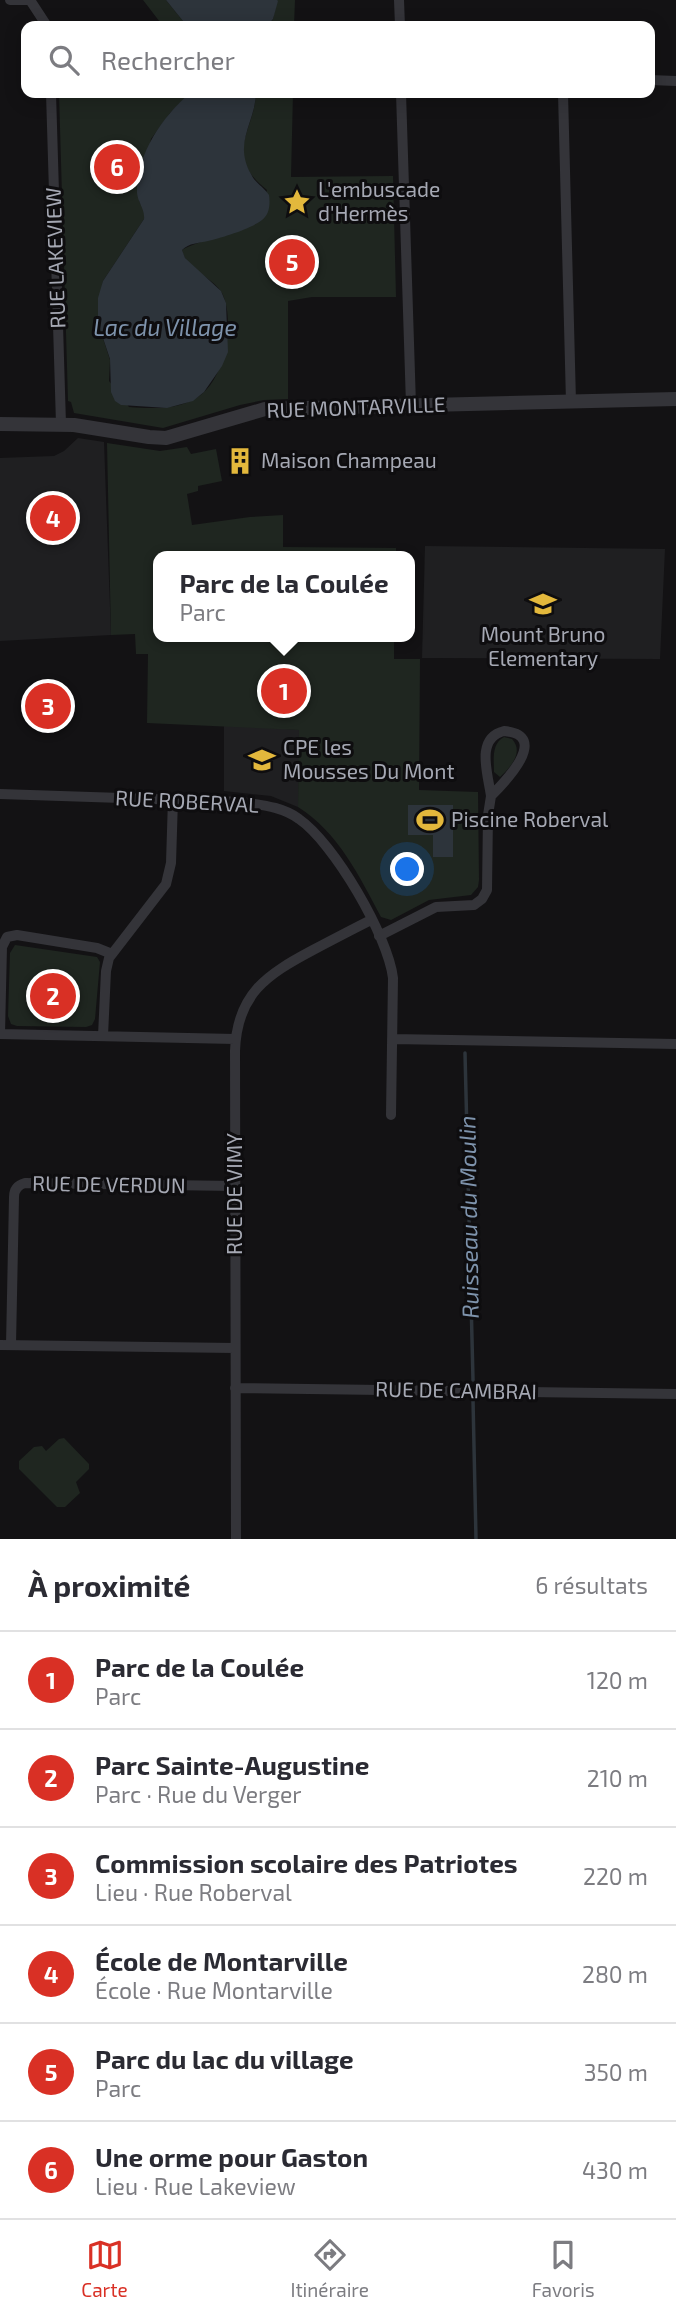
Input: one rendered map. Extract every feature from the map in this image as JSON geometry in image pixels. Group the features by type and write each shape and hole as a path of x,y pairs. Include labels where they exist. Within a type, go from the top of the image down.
{"street":[{"path":"10,0 30,0 44,21"},
{"path":"399,0 400,21"},
{"path":"655,80 676,81"},
{"name":"RUE LAKEVIEW","path":"51,98 61,424"},
{"path":"401,98 411,405"},
{"path":"563,98 571,402"},
{"name":"RUE MONTARVILLE","path":"0,424 61,424 166,438 246,413 265,410 676,399"},
{"path":"379,936 436,907 470,905 482,899 487,890 488,815 491,796 486,747 488,741 497,733 516,734 524,743 524,755 506,781 491,796"},
{"name":"RUE ROBERVAL","path":"0,794 243,802 279,809 298,818 325,843 338,860 371,920 391,964 391,1115"},
{"path":"103,1036 106,971 112,954 150,908 166,884 171,868 173,799"},
{"name":"RUE DE VIMY","path":"236,1539 236,1039 244,1007 265,978 286,964 371,920"},
{"path":"112,954 97,947 17,935 7,937 2,947 0,1034 236,1039"},
{"path":"392,1039 676,1044"},
{"name":"RUE DE VERDUN","path":"6,1345 13,1198 20,1185 25,1182 236,1186"},
{"path":"6,1345 235,1348"},
{"name":"RUE DE CAMBRAI","path":"235,1388 676,1394"}],"shaded area":[{"path":"143,0 166,0 183,21 159,21"},
{"path":"277,0 295,0 294,21 271,21"},
{"path":"59,98 185,98 151,139 139,201 145,212 144,219 103,281 98,323 110,360 109,381 129,407 167,407 195,399 215,378 222,362 228,323 222,293 188,262 182,250 256,224 267,190 246,165 243,154 255,98 293,98 291,177 393,176 396,297 312,297 288,301 288,399 240,405 163,428 74,413 71,402 68,401"},
{"path":"78,438 104,442 111,635 0,641 0,458 54,456"},
{"path":"107,443 160,451 187,447 191,454 216,449 222,481 198,486 198,491 187,494 192,525 283,515 283,547 396,548 396,551 153,551 153,642 394,642 394,659 420,659 419,790 478,792 478,887 471,895 429,900 391,920 381,917 347,856 325,829 298,807 299,730 147,723 148,654 136,654 135,634 111,635"},
{"name":"Mount Bruno Elementary","path":"425,546 665,549 660,659 422,658"},
{"name":"CPE les Mousses Du Mont","path":"224,725 300,730 298,807 271,796 224,791"},
{"path":"504,737 512,739 517,749 512,764 500,777 494,772 494,753 497,744"},
{"path":"15,945 97,957 100,962 95,1019 92,1025 11,1024 8,1016 10,953"},
{"path":"64,1438 89,1464 89,1469 76,1482 80,1493 65,1507 57,1507 19,1469 19,1461 34,1447 42,1446 46,1451 59,1439"}],"water":[{"path":"166,0 278,1 271,21 183,21"},
{"name":"Lac du Village","path":"185,98 256,98 244,152 253,177 269,195 269,209 261,221 247,228 182,250 185,258 221,291 226,303 228,352 204,392 193,401 167,408 121,405 115,401 111,392 110,359 98,323 98,298 103,281 144,219 137,193 146,151 161,125"},
{"name":"Piscine Roberval","path":"408,805 453,805 453,857 433,857 433,835 408,835"},
{"path":"412,853 414,861 422,858 421,877 414,877 412,872 405,871 404,854"}],"waterway":[{"name":"Ruisseau du Moulin","path":"465,1053 473,1380"},
{"name":"Ruisseau du Moulin","path":"473,1400 476,1539"}],"place":[{"name":"Une orme pour Gaston","path":"117,167"},
{"name":"L'embuscade d'Hermès","path":"297,202"},
{"name":"Parc du lac du village","path":"292,262"},
{"name":"Maison Champeau","path":"240,461"},
{"name":"École de Montarville","path":"53,518"},
{"name":"Mount Bruno Elementary","path":"543,604"},
{"name":"Parc de la Coulée","path":"284,691"},
{"name":"Commission scolaire des Patriotes","path":"48,706"},
{"name":"CPE les Mousses Du Mont","path":"262,760"},
{"name":"Piscine Roberval","path":"430,820"},
{"name":"Parc Sainte-Augustine","path":"53,996"}]}
